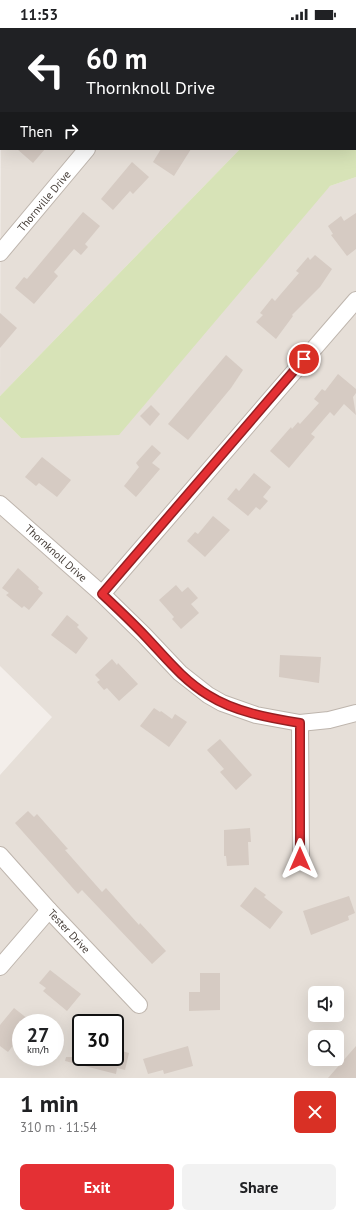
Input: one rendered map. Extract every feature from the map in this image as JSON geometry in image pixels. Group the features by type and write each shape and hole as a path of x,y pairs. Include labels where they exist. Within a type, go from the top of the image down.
{"street":[{"name":"Thornville Drive","path":"0,253 86,150"},
{"path":"102,594 356,300"},
{"name":"Thornknoll Drive","path":"0,504 102,594 180,673 208,695 256,715 300,723 329,720 356,713"},
{"path":"300,723 300,859"},
{"name":"Tester Drive","path":"0,855 49,910 139,1005"},
{"path":"0,968 49,910"}],"shaded area":[{"path":"1,150 239,150 0,396"},
{"path":"356,177 356,1078 0,1078 0,775 52,717 0,666 0,417 21,438 330,186"}],"green space":[{"path":"239,150 356,150 356,177 330,186 119,435 21,438 0,417 0,396"}],"building":[{"path":"18,150 44,150 33,163"},
{"path":"160,150 190,150 174,176 153,162"},
{"path":"132,162 149,177 133,194 130,191 113,210 101,199"},
{"path":"83,212 100,226 85,244 88,247 81,255 74,249 54,272 58,276 34,304 15,288 24,277 27,279"},
{"path":"356,213 356,249 347,256 331,235 333,234 328,226 341,216 344,221"},
{"path":"315,255 332,269 320,287 292,315 293,316 276,339 256,322 263,315 260,313 272,298 275,301 299,273 296,271 308,257 310,260"},
{"path":"0,313 17,328 0,348"},
{"path":"226,355 243,370 231,388 188,440 168,424"},
{"path":"338,374 356,389 356,393 353,397 356,415 344,404 334,416 330,412 311,434 315,437 289,468 270,451 291,427 292,429 298,422 300,424 319,403 314,399 322,389 325,391"},
{"path":"151,405 160,414 150,426 140,416"},
{"path":"152,445 161,453 152,463 160,469 136,497 124,486 139,467 136,463"},
{"path":"42,457 71,480 57,497 39,483 36,486 25,477"},
{"path":"254,473 271,487 263,497 268,501 260,510 256,507 248,516 227,499 236,488 239,491"},
{"path":"213,516 230,530 205,557 187,541 195,532 198,534"},
{"path":"18,568 39,587 38,589 43,593 29,610 24,606 22,608 6,595 9,593 2,588"},
{"path":"176,585 182,592 188,587 198,598 191,604 199,613 181,629 172,619 174,617 159,600"},
{"path":"67,615 79,625 77,627 88,638 76,654 51,635"},
{"path":"280,655 321,657 319,683 279,677"},
{"path":"112,659 117,665 118,663 138,684 119,701 107,688 104,690 97,682 100,680 95,675"},
{"path":"154,708 172,719 175,714 187,722 169,747 140,726"},
{"path":"220,739 252,775 236,790 220,772 224,769 207,750"},
{"path":"28,811 34,817 37,814 68,849 65,850 102,892 106,888 139,925 140,923 166,951 152,964 82,890 78,894 15,823"},
{"path":"250,828 251,842 248,842 249,865 227,866 226,856 224,856 224,830"},
{"path":"255,887 266,895 264,897 283,912 270,929 240,906"},
{"path":"349,896 355,913 348,916 349,920 311,935 303,911"},
{"path":"50,970 81,994 67,1011 43,991 46,988 39,983"},
{"path":"200,973 220,973 220,1010 189,1011 189,992 200,992"},
{"path":"14,1008 22,1014 12,1014 12,1047 8,1052 0,1046 0,1025"},
{"path":"188,1046 193,1066 164,1074 163,1070 148,1074 143,1059"},
{"path":"356,1046 356,1078 328,1078 338,1066 344,1066 344,1060"},
{"path":"124,1052 129,1053 125,1070 117,1068 116,1074 85,1066 124,1066"},
{"path":"66,1057 72,1057 72,1063 65,1061"}],"route":[{"path":"300,859 300,723 256,715 208,695 180,673 102,594 304,359"}]}
